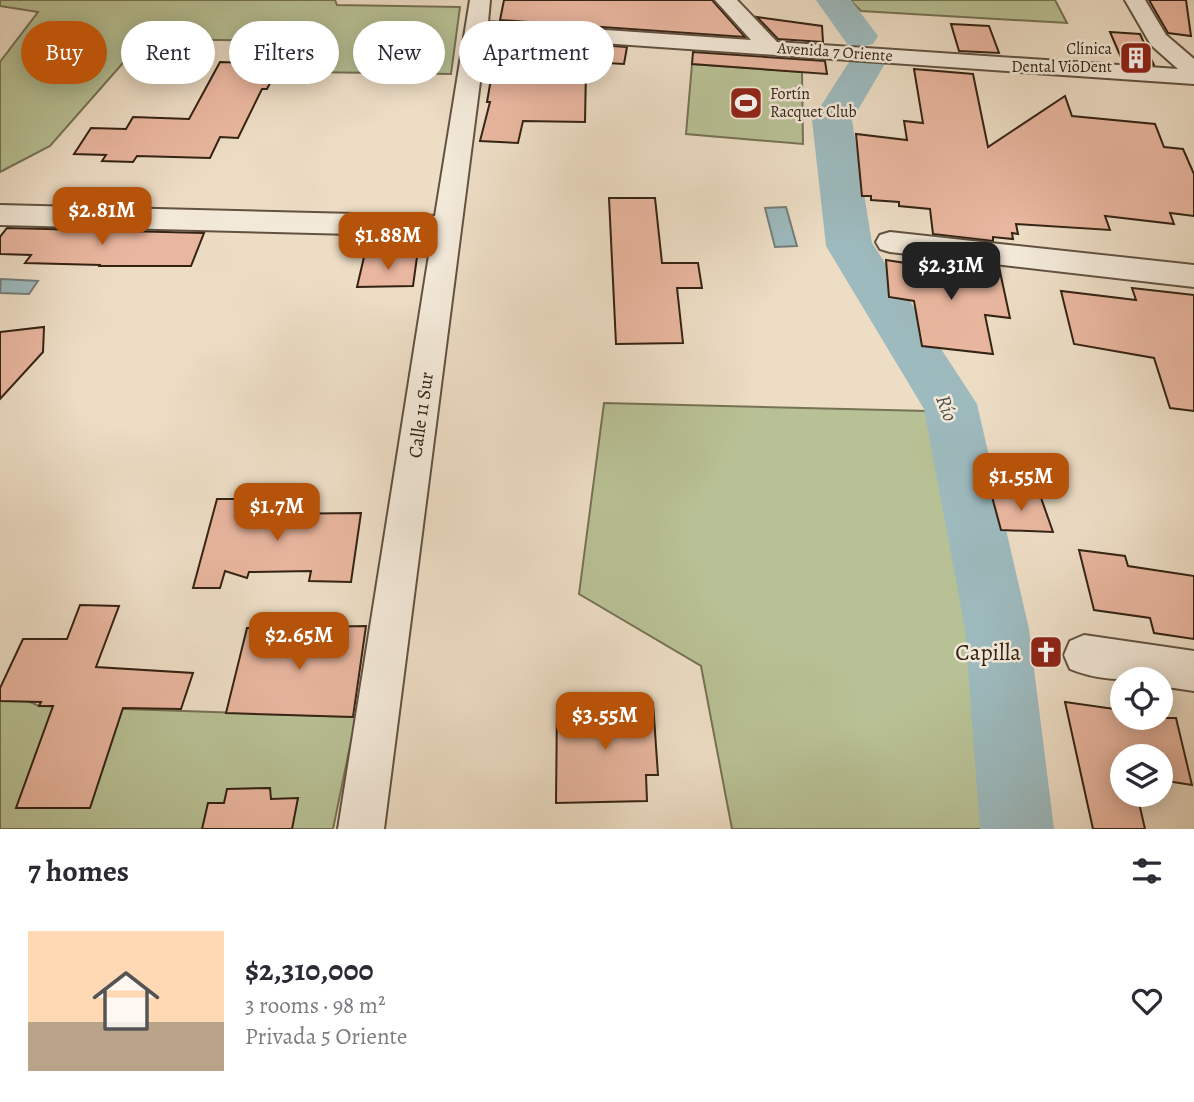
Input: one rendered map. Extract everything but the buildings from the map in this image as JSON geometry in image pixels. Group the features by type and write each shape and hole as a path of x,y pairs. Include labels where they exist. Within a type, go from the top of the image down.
{"street":[{"path":"726,0 770,47"},
{"path":"1135,0 1155,39 1175,58 1194,69"},
{"name":"Avenida 7 Oriente","path":"478,14 770,47 1194,77"},
{"name":"Calle 11 Sur","path":"361,829 478,14"},
{"path":"0,215 448,226"},
{"path":"890,242 1194,276"},
{"path":"1084,655 1194,671"}],"green space":[{"path":"0,0 335,0 337,5 460,7 451,74 445,74 445,21 353,21 353,73 339,72 339,21 229,21 229,40 215,40 215,21 121,21 121,65 107,81 107,21 31,21 38,12 0,6"},
{"path":"850,0 1055,0 1067,23 861,11"},
{"path":"21,34 21,84 104,84 50,146 0,172 0,62"},
{"name":"Fortín Racquet Club","path":"692,64 802,72 803,144 686,134"},
{"path":"604,403 928,411 966,622 990,829 732,829 701,666 579,594"},
{"path":"0,701 28,701 39,706 356,717 333,829 0,829"}],"water":[{"path":"786,207 797,246 775,247 765,208"},
{"path":"1,279 38,281 29,294 0,293"}],"waterway":[{"name":"Río","path":"833,0 860,36"},
{"name":"Río","path":"867,62 832,120 849,246 950,404 997,629 1017,829"}],"place":[{"name":"Clínica Dental VioDent","path":"1136,58"},
{"name":"Fortín Racquet Club","path":"746,103"},
{"name":"Capilla","path":"1046,652"}]}
